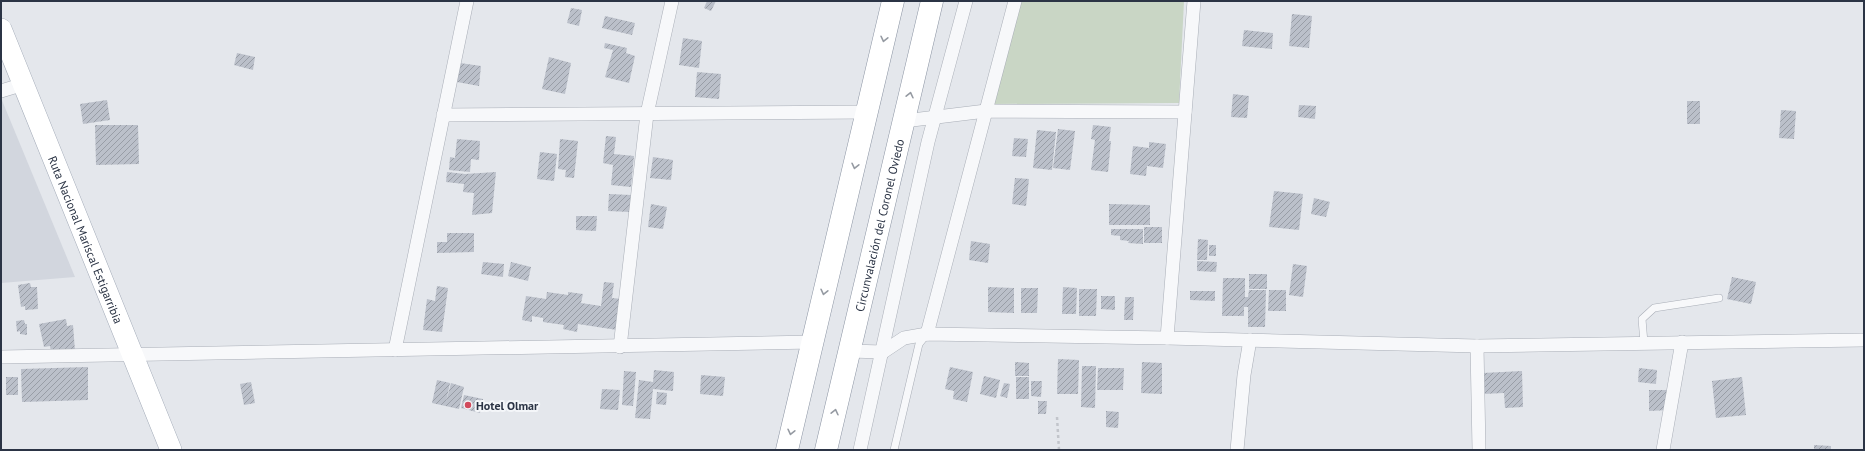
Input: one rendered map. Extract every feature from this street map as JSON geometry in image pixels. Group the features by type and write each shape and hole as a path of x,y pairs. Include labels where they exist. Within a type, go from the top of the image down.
{"highway":[{"path":"787,450 893,1"},
{"name":"Circunvalación del Coronel Oviedo","path":"826,450 932,1"}],"main road":[{"name":"Ruta Nacional Mariscal Estigarribia","path":"1,29 171,450"}],"street":[{"path":"395,350 467,1"},
{"path":"620,347 646,114 672,1"},
{"path":"860,450 883,352 928,142 936,117 966,1"},
{"path":"927,334 1015,1"},
{"path":"1167,338 1194,1"},
{"path":"1,92 24,84"},
{"path":"904,121 986,111 1185,112"},
{"path":"443,115 867,112"},
{"path":"849,351 883,352 904,338 927,334 1167,338 1477,346 1864,340"},
{"path":"1237,450 1244,375 1250,340"},
{"path":"1,357 133,356 813,342"},
{"path":"1663,450 1682,342"},
{"path":"1477,346 1479,450"}],"lane":[{"path":"1644,343 1642,319 1654,308 1719,298"},
{"path":"894,450 919,344 927,334"}],"path":[{"path":"1057,417 1059,450"}],"shaded area":[{"path":"1,98 75,277 1,283"}],"green space":[{"path":"1021,1 1184,1 1179,103 994,104"}],"building":[{"path":"707,1 716,1 711,11 704,8"},
{"path":"571,8 582,10 579,26 567,23"},
{"path":"1292,14 1312,16 1309,48 1289,46"},
{"path":"605,16 635,23 632,35 602,28"},
{"path":"1244,30 1273,33 1272,49 1242,46"},
{"path":"683,38 702,41 699,68 679,65"},
{"path":"605,43 627,48 626,53 635,56 629,83 605,77 613,50 604,48"},
{"path":"237,53 255,57 253,70 234,65"},
{"path":"549,57 571,63 565,94 542,89"},
{"path":"460,63 481,66 479,86 457,82"},
{"path":"697,72 721,74 719,99 695,97"},
{"path":"1233,94 1249,96 1247,118 1231,117"},
{"path":"107,100 110,120 83,124 80,104"},
{"path":"1687,101 1700,101 1700,124 1687,124"},
{"path":"1299,105 1316,106 1315,119 1298,117"},
{"path":"1781,110 1796,111 1794,139 1779,138"},
{"path":"95,125 138,125 139,164 96,165"},
{"path":"1093,125 1111,127 1108,172 1091,170 1095,140 1091,139"},
{"path":"1058,129 1075,131 1070,170 1053,168"},
{"path":"1037,130 1056,132 1052,170 1033,168"},
{"path":"606,136 616,137 614,154 634,156 631,187 611,185 613,165 603,163"},
{"path":"1014,138 1028,139 1026,157 1012,156"},
{"path":"457,139 480,141 479,160 471,159 470,172 449,170 450,157 455,158"},
{"path":"560,139 578,141 574,178 565,177 566,170 558,169"},
{"path":"1149,142 1166,144 1163,168 1147,166 1146,176 1130,174 1133,146 1149,148"},
{"path":"540,152 557,154 554,181 537,179"},
{"path":"653,157 673,160 671,180 650,178"},
{"path":"447,172 465,174 496,172 492,213 472,215 474,193 463,192 464,184 446,182"},
{"path":"1015,178 1029,179 1026,206 1012,204"},
{"path":"1274,191 1303,194 1299,230 1269,227"},
{"path":"609,194 631,195 630,212 608,211"},
{"path":"1314,198 1330,202 1326,217 1311,214"},
{"path":"651,204 667,207 663,229 648,227"},
{"path":"1109,204 1150,205 1150,225 1109,225"},
{"path":"576,216 597,216 596,231 576,230"},
{"path":"1144,227 1162,227 1162,243 1144,243"},
{"path":"1111,229 1143,229 1143,244 1128,243 1129,241 1120,240 1120,236 1111,235"},
{"path":"447,233 474,233 474,252 437,253 437,242 447,242"},
{"path":"1198,239 1208,240 1207,260 1197,260"},
{"path":"971,241 990,244 988,263 969,260"},
{"path":"1209,245 1216,245 1216,256 1209,256"},
{"path":"1197,261 1217,262 1216,272 1197,271"},
{"path":"483,262 504,264 503,277 481,274"},
{"path":"511,262 531,267 528,281 508,276"},
{"path":"1293,264 1307,266 1303,297 1289,295"},
{"path":"1249,274 1267,274 1267,289 1249,289"},
{"path":"1732,277 1756,282 1751,304 1727,299"},
{"path":"1223,278 1245,278 1245,297 1248,297 1249,290 1266,290 1265,327 1248,327 1248,307 1244,307 1244,316 1222,316"},
{"path":"604,282 614,283 612,298 622,299 617,330 578,324 577,332 563,329 564,325 543,322 543,318 532,316 532,322 522,320 526,296 546,299 547,292 568,295 568,292 583,294 581,303 601,306"},
{"path":"30,283 31,287 37,287 38,309 25,310 25,306 21,307 18,285"},
{"path":"437,286 448,288 442,332 423,330 427,299 435,301"},
{"path":"988,287 1014,288 1014,313 988,312"},
{"path":"1063,287 1077,288 1076,314 1062,314"},
{"path":"1021,288 1038,288 1037,313 1021,313"},
{"path":"1079,289 1097,289 1096,316 1079,316"},
{"path":"1269,290 1286,290 1286,311 1268,311"},
{"path":"1190,291 1215,291 1215,301 1190,300"},
{"path":"1101,296 1115,296 1115,310 1101,309"},
{"path":"1125,297 1134,297 1133,320 1124,320"},
{"path":"66,319 67,326 73,325 75,351 51,353 50,346 44,347 39,324"},
{"path":"24,320 25,324 27,324 27,335 20,334 20,331 17,332 16,321"},
{"path":"1058,359 1079,360 1078,394 1057,394"},
{"path":"1015,362 1029,363 1029,376 1015,376"},
{"path":"1142,362 1162,363 1162,394 1141,393"},
{"path":"1082,366 1096,366 1095,408 1081,407"},
{"path":"88,367 88,400 22,402 21,369"},
{"path":"950,367 973,372 967,402 953,399 954,391 945,389"},
{"path":"1098,368 1124,368 1123,390 1097,390"},
{"path":"1639,368 1657,370 1656,384 1638,382"},
{"path":"654,370 674,372 673,391 653,389 650,419 635,418 639,380 653,382"},
{"path":"624,371 636,372 633,406 622,405"},
{"path":"1522,371 1523,407 1505,408 1504,393 1483,394 1483,373"},
{"path":"701,375 725,377 723,396 700,394"},
{"path":"984,376 1000,380 996,398 980,394"},
{"path":"6,377 18,377 18,395 6,395"},
{"path":"1016,377 1029,377 1029,399 1016,399"},
{"path":"1742,377 1746,415 1716,418 1712,381"},
{"path":"437,380 450,383 446,402 451,383 464,387 459,409 432,403"},
{"path":"1031,381 1042,381 1041,397 1031,396"},
{"path":"251,382 255,403 244,405 240,384"},
{"path":"1004,383 1010,384 1007,398 1000,396"},
{"path":"602,389 620,390 618,410 600,409"},
{"path":"1649,390 1669,390 1670,410 1649,411"},
{"path":"657,392 667,393 666,405 656,404"},
{"path":"464,395 483,399 480,413 461,408"},
{"path":"1038,401 1047,401 1046,414 1038,414"},
{"path":"1106,411 1119,412 1118,428 1106,427"},
{"path":"1814,445 1831,446 1831,450 1814,450"}],"place":[{"name":"Hotel Olmar","path":"468,405"}]}
